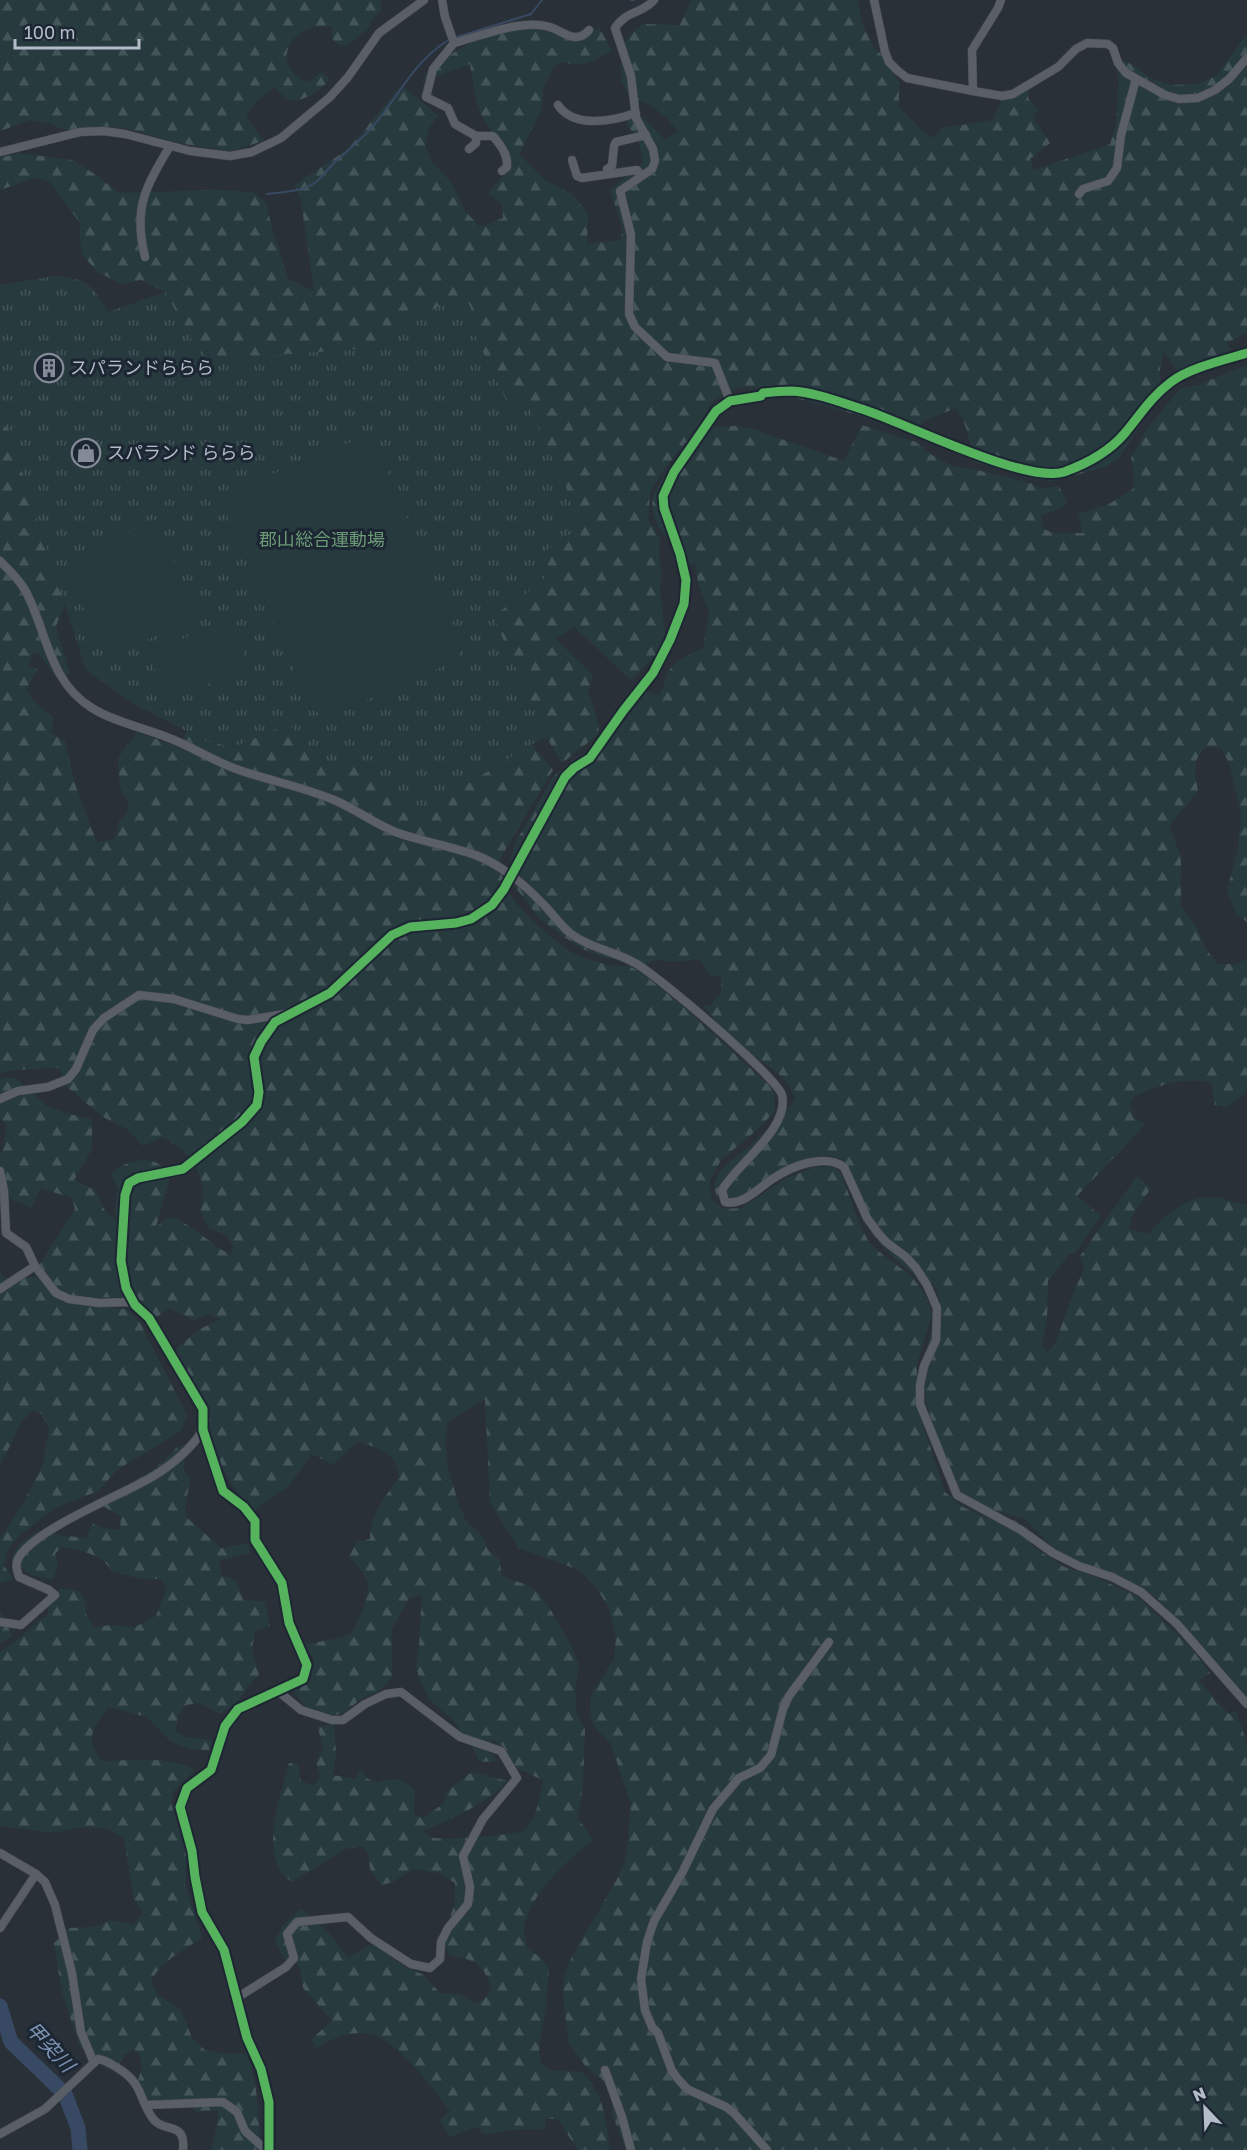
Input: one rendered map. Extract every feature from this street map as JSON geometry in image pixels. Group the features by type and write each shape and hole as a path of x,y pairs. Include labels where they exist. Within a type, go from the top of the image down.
{"street":[{"path":"0,152 80,132 103,131 125,134 190,151 230,156 252,152 281,138 330,97 348,77 379,33 424,0"},
{"path":"442,0 454,43"},
{"path":"654,0 648,6 623,16 615,28 631,76 636,118 653,149 655,161 652,169 620,191 631,235 629,314 635,327 667,357 715,363 730,401"},
{"path":"874,0 885,52 890,62 907,78 1002,96 1013,94 1058,67 1087,43 1108,44 1113,48 1118,63 1126,73 1165,95 1179,99 1198,98 1215,90 1229,79 1247,58"},
{"path":"973,91 972,50 1001,0"},
{"path":"502,171 507,167 507,159 493,136 488,134 476,136 455,124 448,108 426,97 434,69 454,43 503,28 541,26 554,28 568,38 576,38 586,34 589,30"},
{"path":"1079,194 1083,189 1107,181 1117,168 1121,135 1136,79"},
{"path":"558,105 572,117 585,121 625,116 636,112"},
{"path":"607,169 612,166 616,142 646,135"},
{"path":"469,149 476,143 476,136"},
{"path":"145,257 139,233 140,214 150,180 170,146"},
{"path":"572,160 577,176 582,178 637,170 641,176"},
{"path":"268,2150 269,2102 261,2069 235,1999 224,1950 202,1912 192,1851 180,1807 187,1788 211,1770 229,1719 238,1709 303,1679 307,1665 289,1623 282,1583 255,1540 255,1521 244,1507 223,1491 203,1430 203,1409 149,1318 135,1305 126,1288 121,1261 125,1195 129,1183 138,1178 183,1169 242,1122 257,1105 259,1092 254,1057 275,1022 330,993 392,935 410,927 471,920 492,904 512,877 565,777 590,758 653,673 670,640 684,604 686,580 680,554 664,508 663,496 674,472 716,411 730,401 761,396 764,393 792,391 861,409 937,440 1029,472 1048,474 1064,472 1111,447 1150,400 1173,380 1247,353"},
{"path":"0,561 25,591 53,662 82,702 95,710 171,738 238,770 302,787 354,808 395,832 478,856 522,883 567,931 581,941 636,963 674,990 779,1087 783,1097 782,1111 776,1124 764,1141 728,1179 722,1190 725,1202 733,1203 748,1197 776,1177 807,1163 828,1160 837,1162 844,1167 867,1218 886,1242 916,1268 927,1285 937,1308 936,1340 924,1366 920,1385 920,1404 957,1495 1021,1530 1053,1553 1079,1566 1112,1577 1141,1592 1177,1624 1247,1704"},
{"path":"0,1099 18,1091 48,1087 68,1079 93,1030 104,1018 139,995 174,999 238,1019 249,1020 292,1013"},
{"path":"0,1171 4,1191 6,1233 26,1247 35,1266 56,1293 69,1299 100,1303 127,1302 135,1305"},
{"path":"0,1288 35,1266"},
{"path":"0,1622 21,1625 55,1595 19,1577 16,1567 17,1560 24,1550 49,1531 154,1476 192,1447 203,1430"},
{"path":"767,2150 735,2113 687,2089 672,2071 658,2033 652,2027 645,2010 640,1979 647,1942 654,1921 682,1873 713,1809 739,1779 760,1768 771,1755 783,1709 789,1696 829,1642"},
{"path":"235,1999 286,1967 294,1958 287,1934 297,1922 348,1917 371,1938 411,1964 430,1968 440,1959 441,1942 448,1928 468,1904 470,1887 463,1856 483,1819 517,1778 501,1751 460,1737 401,1692 386,1694 365,1704 343,1720 332,1720 301,1710 279,1692"},
{"path":"0,1853 36,1874 45,1882 55,1905 72,1973 81,2032 94,2063"},
{"path":"0,1928 36,1874"},
{"path":"0,2134 45,2109 98,2059 102,2059 134,2080 156,2122 176,2129 180,2133 183,2150"},
{"path":"605,2070 631,2150"},
{"path":"146,2105 223,2102 237,2112 245,2131 268,2150"}],"green space":[{"path":"0,0 380,0 382,9 372,19 369,28 347,46 338,44 332,39 332,26 310,28 296,37 290,43 287,51 288,65 292,72 307,82 322,72 330,79 316,92 298,100 286,98 274,87 254,104 246,117 264,141 230,151 178,143 125,128 100,126 66,130 30,120 0,131"},
{"path":"691,0 858,0 862,23 872,45 885,58 899,82 899,107 920,129 933,138 942,128 993,120 1005,93 1023,83 1039,82 1029,90 1028,98 1038,110 1033,117 1050,143 1030,159 1034,170 1110,144 1116,124 1119,79 1114,55 1150,78 1171,85 1199,84 1217,75 1247,34 1247,332 1227,343 1231,351 1177,371 1164,351 1160,382 1143,421 1119,458 1105,467 1050,482 973,462 966,427 956,408 924,421 910,434 861,416 760,388 739,387 713,401 694,432 661,473 650,493 648,520 660,539 659,555 662,573 660,588 665,633 657,654 631,680 574,627 556,639 593,675 588,690 598,722 599,734 562,763 547,738 493,616 549,571 544,552 571,533 546,447 529,407 508,404 467,321 397,327 370,348 358,351 224,359 207,356 196,347 165,292 141,280 121,284 98,272 83,256 80,223 50,182 35,178 0,190 0,158 18,153 72,160 98,176 118,193 217,190 252,192 266,202 288,279 314,291 301,201 295,185 348,149 402,85 438,116 429,128 425,146 432,162 451,182 465,211 480,227 503,218 502,204 488,194 512,164 481,115 470,64 422,82 430,67 473,41 506,25 531,19 569,33 600,29 612,51 582,64 562,62 554,66 543,88 542,108 519,154 545,180 572,194 588,213 587,244 620,240 623,230 610,190 643,163 638,139 627,125 627,109 637,111 665,140 678,131 651,106 631,99 621,81 622,47 631,34 643,24 680,25"},
{"name":"郡山総合運動場","path":"56,276 75,279 88,285 98,295 108,312 165,292 196,347 207,356 224,359 370,348 397,327 455,298 468,303 474,312 468,321 508,404 529,407 577,511 578,525 571,533 544,552 549,571 541,583 493,616 547,738 532,744 462,787 438,807 412,807 354,766 334,766 315,759 299,734 288,724 233,747 206,741 134,704 86,670 8,428 0,424 0,285"},
{"path":"1247,365 1247,922 1237,915 1227,891 1238,848 1241,814 1229,763 1221,748 1205,747 1201,753 1195,768 1198,791 1169,826 1181,856 1181,905 1197,928 1205,948 1218,964 1235,964 1247,959 1247,1088 1245,1094 1227,1107 1215,1105 1211,1082 1171,1083 1133,1097 1130,1105 1134,1117 1146,1124 1077,1196 1101,1216 1075,1253 1069,1254 1048,1281 1047,1321 1042,1345 1047,1352 1055,1344 1084,1270 1080,1256 1137,1176 1151,1188 1132,1216 1129,1229 1148,1234 1168,1215 1192,1200 1215,1197 1247,1204 1247,1709 1219,1679 1195,1640 1158,1599 1139,1586 1115,1575 1072,1566 1025,1519 981,1506 949,1487 924,1389 926,1354 930,1335 942,1319 939,1295 933,1283 902,1265 867,1226 848,1165 835,1157 822,1156 795,1166 745,1201 722,1202 716,1193 717,1176 730,1161 753,1143 795,1099 784,1079 770,1066 735,1042 704,1007 712,1005 716,997 721,995 721,975 710,977 700,959 674,962 655,960 646,964 605,958 585,950 540,919 516,888 509,868 514,845 553,777 589,750 600,738 618,729 632,712 643,690 659,695 670,669 683,658 703,648 709,612 698,583 695,563 687,566 682,556 663,534 655,518 653,498 661,481 705,421 711,427 735,426 753,429 844,461 862,425 916,442 932,455 952,466 1030,483 1042,489 1059,486 1067,502 1063,507 1041,516 1044,529 1053,533 1083,533 1078,514 1109,504 1133,489 1134,473 1131,458 1147,429 1180,389 1198,385"},
{"path":"0,424 8,427 65,604 56,626 70,674 56,677 38,653 33,653 29,666 37,669 27,689 33,701 54,718 51,733 65,741 75,784 97,843 115,838 119,821 126,814 129,803 120,788 118,758 137,732 181,748 186,731 206,741 233,747 288,724 299,734 315,759 334,766 354,766 412,807 438,807 462,787 532,744 553,770 501,857 503,877 511,896 540,928 575,954 602,963 629,967 644,975 709,1030 771,1087 774,1094 775,1111 758,1129 721,1160 709,1182 712,1200 725,1209 741,1208 787,1178 815,1167 835,1167 841,1173 861,1228 869,1242 911,1276 925,1294 932,1313 917,1364 917,1407 945,1492 961,1506 982,1516 1014,1520 1032,1532 1031,1545 1062,1566 1095,1577 1137,1596 1192,1649 1210,1673 1199,1680 1229,1714 1236,1711 1247,1743 1247,2150 626,2150 613,2116 610,2090 601,2078 586,2067 569,2043 563,1997 564,1975 571,1958 616,1881 624,1864 627,1850 631,1804 611,1744 594,1726 590,1715 591,1695 614,1659 616,1638 609,1608 596,1587 579,1570 519,1548 490,1503 485,1399 448,1422 445,1441 448,1467 458,1502 466,1521 482,1536 488,1549 500,1560 501,1574 508,1579 525,1584 538,1593 549,1607 572,1647 579,1666 575,1690 577,1715 585,1729 583,1786 578,1818 593,1840 572,1857 541,1891 527,1916 524,1929 527,1948 541,1958 549,1968 546,2007 539,2047 541,2063 549,2070 582,2072 589,2080 603,2108 610,2150 579,2150 557,2119 545,2119 545,2129 511,2130 485,2135 476,2127 449,2137 440,2120 450,2111 418,2070 389,2043 371,2034 355,2033 330,2040 316,2048 311,2040 332,2020 303,1988 300,1969 294,1955 285,1960 275,1941 282,1927 301,1909 329,1933 348,1957 374,1943 405,1967 422,1974 440,1993 460,1994 475,2004 483,2000 492,1990 482,1968 472,1961 449,1955 442,1936 455,1904 455,1883 439,1873 413,1869 393,1882 381,1885 370,1869 368,1855 363,1846 345,1849 292,1882 281,1871 275,1858 273,1843 281,1792 289,1763 298,1763 301,1781 314,1786 320,1776 316,1762 323,1749 318,1727 334,1724 336,1753 333,1775 356,1779 360,1769 368,1779 378,1783 393,1779 402,1781 415,1791 414,1814 423,1818 443,1804 447,1791 472,1772 508,1781 479,1804 423,1831 435,1838 480,1837 523,1831 535,1815 543,1780 511,1766 504,1747 492,1739 488,1752 499,1761 479,1762 473,1747 464,1739 456,1723 429,1699 416,1666 422,1595 409,1598 392,1629 392,1677 380,1691 361,1699 342,1714 323,1716 307,1708 292,1690 311,1679 314,1658 303,1645 352,1633 365,1602 368,1584 363,1573 349,1557 357,1542 370,1539 376,1513 399,1477 394,1462 373,1446 358,1441 333,1465 312,1454 288,1487 254,1510 228,1479 176,1349 200,1329 221,1319 209,1314 194,1320 169,1308 154,1320 141,1303 121,1297 80,1298 61,1294 38,1267 75,1209 72,1198 40,1188 32,1208 0,1194 0,1153 2,1154 7,1126 0,1117 0,1080 16,1078 48,1107 92,1119 92,1149 74,1180 95,1190 105,1211 116,1221 115,1208 118,1189 111,1174 122,1166 136,1161 157,1163 162,1167 169,1181 156,1227 169,1217 177,1219 231,1255 233,1246 226,1235 208,1228 200,1210 203,1187 200,1177 196,1167 181,1150 162,1137 143,1146 127,1129 103,1117 68,1088 59,1068 13,1070 0,1073"},
{"path":"363,437 375,443 462,644 457,660 328,717 310,709 224,508 231,491"},
{"path":"155,521 199,618 106,657 66,569 69,557"},
{"path":"228,619 249,666 169,701 148,654"},
{"path":"0,1273 5,1278 37,1277 68,1303 126,1309 139,1321 187,1415 181,1431 117,1470 98,1491 55,1508 19,1536 8,1549 4,1566 13,1579 0,1583 0,1539 24,1502 43,1463 49,1430 42,1414 34,1410 22,1421 0,1466"},
{"path":"185,1445 184,1471 191,1478 185,1504 186,1517 221,1548 248,1543 250,1553 219,1561 221,1575 237,1581 243,1600 265,1601 270,1626 255,1631 252,1649 259,1675 240,1699 221,1714 200,1703 186,1705 179,1714 175,1731 186,1737 212,1740 209,1750 189,1749 170,1741 147,1717 109,1707 98,1721 92,1738 101,1761 173,1762 195,1770 174,1791 171,1803 187,1857 185,1884 202,1938 166,1962 151,1982 158,1995 181,2010 192,2038 205,2050 227,2054 246,2053 256,2089 261,2150 211,2150 218,2110 196,2112 188,2101 142,2103 135,2091 142,2066 139,2053 134,2050 124,2055 115,2072 107,2069 80,2047 62,1993 54,1943 70,1928 94,1927 111,1920 133,1924 143,1914 134,1899 124,1839 108,1829 80,1827 56,1833 0,1826 0,1652 48,1615 48,1601 62,1589 80,1592 85,1601 86,1614 94,1627 111,1625 135,1627 156,1616 166,1590 162,1579 141,1579 113,1572 97,1557 61,1547 55,1554 58,1565 53,1579 41,1578 12,1561 15,1551 21,1543 39,1530 85,1538 93,1524 120,1530 121,1516 93,1501 148,1473 177,1447"},
{"path":"0,1611 12,1636 0,1643"}],"waterway":[{"path":"457,37 531,14 542,0"},
{"path":"267,194 299,190 319,180 332,164 370,129 425,59 447,41"},
{"name":"甲突川","path":"0,2006 11,2042 65,2094 78,2128 80,2150"}],"cycle path":[{"path":"269,2150 269,2102 261,2069 247,2038 224,1950 202,1912 192,1851 180,1807 187,1788 211,1770 225,1726 238,1709 303,1679 307,1665 289,1623 282,1583 255,1540 255,1521 244,1507 223,1491 203,1430 203,1409 149,1318 135,1305 126,1288 121,1261 125,1195 129,1183 138,1178 183,1169 242,1122 257,1105 259,1092 254,1057 275,1022 330,993 392,935 410,927 456,923 471,919 492,905 504,889 565,777 590,758 653,673 670,640 684,604 686,580 680,554 664,508 663,496 674,472 716,411 730,401 761,396 763,393 791,391 809,393 862,409 995,461 1046,473 1064,472 1089,461 1112,446 1158,393 1178,377 1207,365 1247,353"}],"place":[{"name":"スパランドららら","path":"49,368"},
{"name":"スパランド ららら","path":"86,453"}]}
